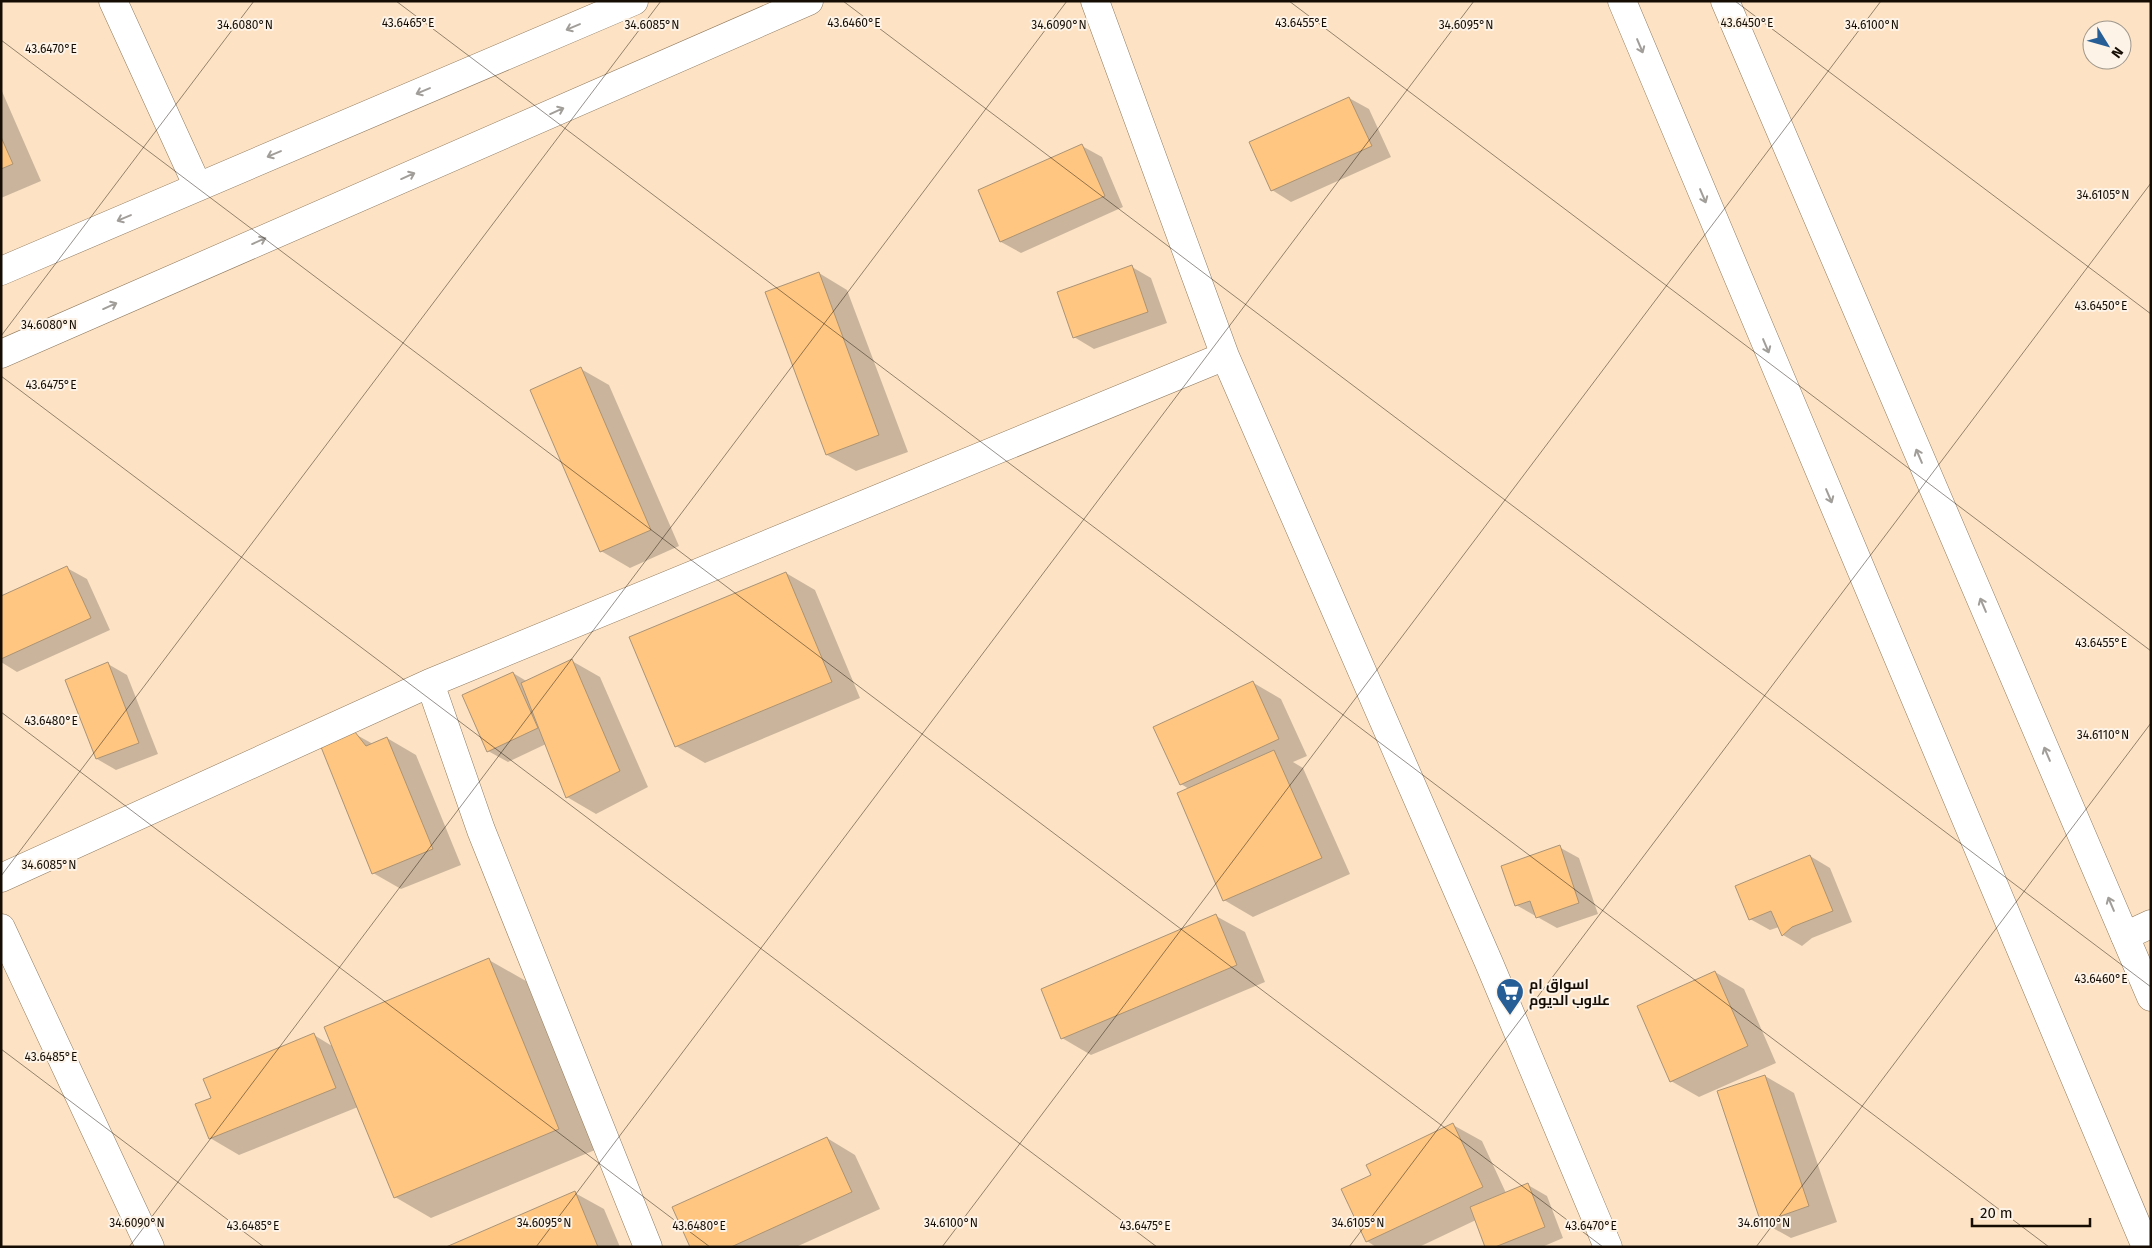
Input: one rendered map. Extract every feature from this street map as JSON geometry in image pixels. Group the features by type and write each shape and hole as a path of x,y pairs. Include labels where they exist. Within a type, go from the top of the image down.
{"street":[{"path":"113,1 198,187"},
{"path":"1,271 198,187 597,8 634,1"},
{"path":"1,354 809,1"},
{"path":"1095,1 1225,356 1489,963 1608,1247"},
{"path":"1622,1 2146,1247"},
{"path":"1725,1 2151,997"},
{"path":"1,878 430,682 1225,356"},
{"path":"430,682 481,830 648,1247"},
{"path":"2125,936 2151,924"},
{"path":"1,928 150,1247"}],"building":[{"path":"1349,97 1372,146 1271,191 1249,142"},
{"path":"1,137 13,164 1,169"},
{"path":"1082,144 1105,196 1000,242 978,190"},
{"path":"1132,265 1148,312 1073,338 1057,292"},
{"path":"819,272 879,435 826,455 765,292"},
{"path":"581,367 651,530 600,552 530,390"},
{"path":"67,566 91,618 1,659 1,596"},
{"path":"786,572 832,682 675,747 629,637"},
{"path":"572,659 620,771 566,798 521,683"},
{"path":"108,662 139,743 96,759 65,680"},
{"path":"513,672 538,728 487,752 462,695"},
{"path":"1253,681 1279,739 1180,785 1153,727"},
{"path":"355,732 366,746 387,737 433,849 372,874 321,747"},
{"path":"1274,750 1322,858 1223,901 1177,793"},
{"path":"1560,845 1579,903 1536,918 1530,901 1515,906 1501,866"},
{"path":"1810,855 1833,911 1792,927 1782,936 1771,911 1749,920 1735,886"},
{"path":"1216,914 1237,965 1061,1039 1041,989"},
{"path":"489,958 559,1129 394,1198 324,1027"},
{"path":"1715,971 1748,1046 1670,1082 1637,1006"},
{"path":"314,1033 336,1088 209,1139 195,1104 211,1098 203,1079"},
{"path":"1765,1075 1809,1206 1761,1223 1717,1091"},
{"path":"1453,1123 1483,1187 1366,1242 1341,1189 1371,1175 1366,1165"},
{"path":"827,1137 852,1192 731,1247 690,1247 672,1207"},
{"path":"1528,1183 1545,1227 1495,1247 1485,1247 1470,1207"},
{"path":"575,1191 598,1247 446,1247"}],"place":[{"name":"اسواق ام علاوب الديوم","path":"1510,1016"}]}
